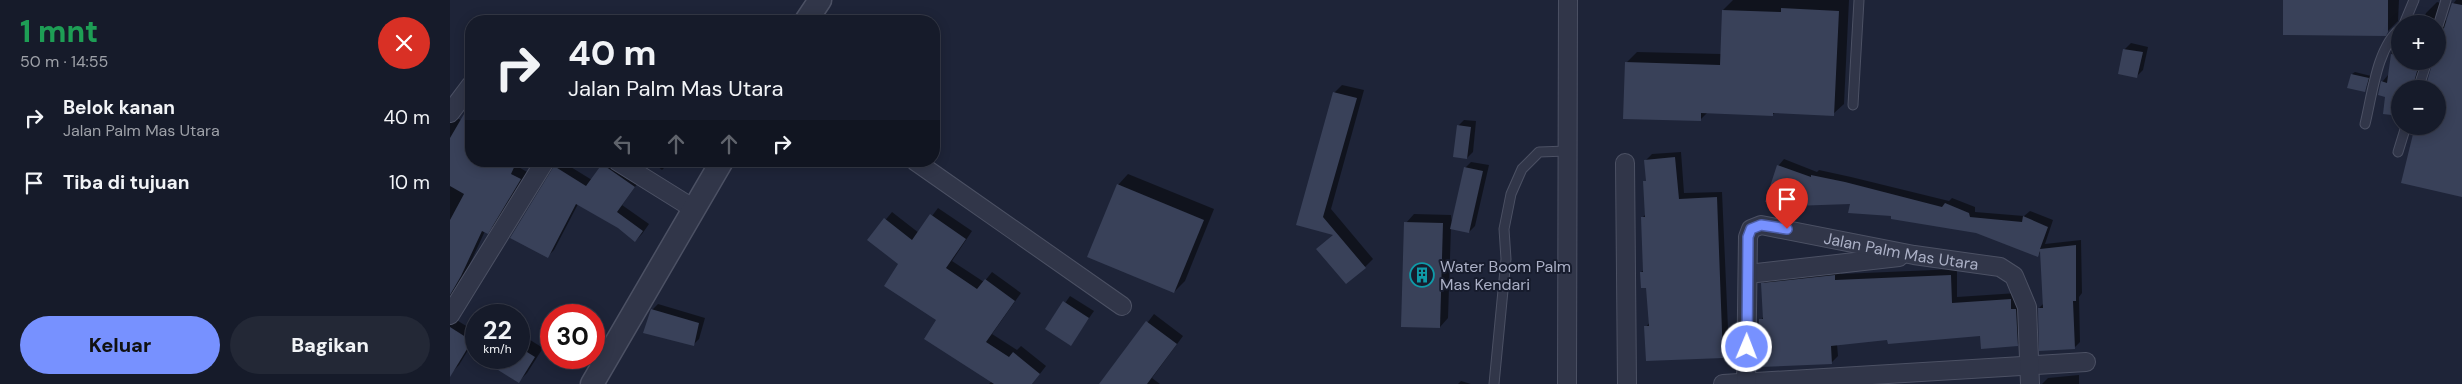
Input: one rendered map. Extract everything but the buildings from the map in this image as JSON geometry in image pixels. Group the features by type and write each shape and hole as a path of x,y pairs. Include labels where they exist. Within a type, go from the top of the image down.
{"street":[{"path":"810,15 820,0"},
{"path":"1567,384 1568,0"},
{"path":"450,113 465,93"},
{"path":"1625,164 1627,384"},
{"path":"450,315 541,167"},
{"path":"627,167 694,209"},
{"path":"592,384 718,167"},
{"path":"924,167 1122,306"},
{"name":"Jalan Palm Mas Utara","path":"1746,383 1748,237 1751,229 1761,225 1914,255 2000,267 2014,276 2027,307 2030,374"},
{"path":"1748,274 1914,255"},
{"path":"1875,384 2030,374 2086,362"},
{"path":"1723,384 2030,374"}],"lane":[{"path":"1853,105 1859,0"},
{"path":"2408,15 2414,0"},
{"path":"2441,15 2446,0"},
{"path":"2365,124 2385,46 2391,37"},
{"path":"2398,152 2403,135"},
{"path":"1494,384 1506,259 1504,230 1511,194 1522,169 1539,152 1567,151"}],"place":[{"name":"Water Boom Palm Mas Kendari","path":"1422,275"}],"route":[{"path":"1747,347 1748,237 1751,229 1761,225 1787,229"}]}
